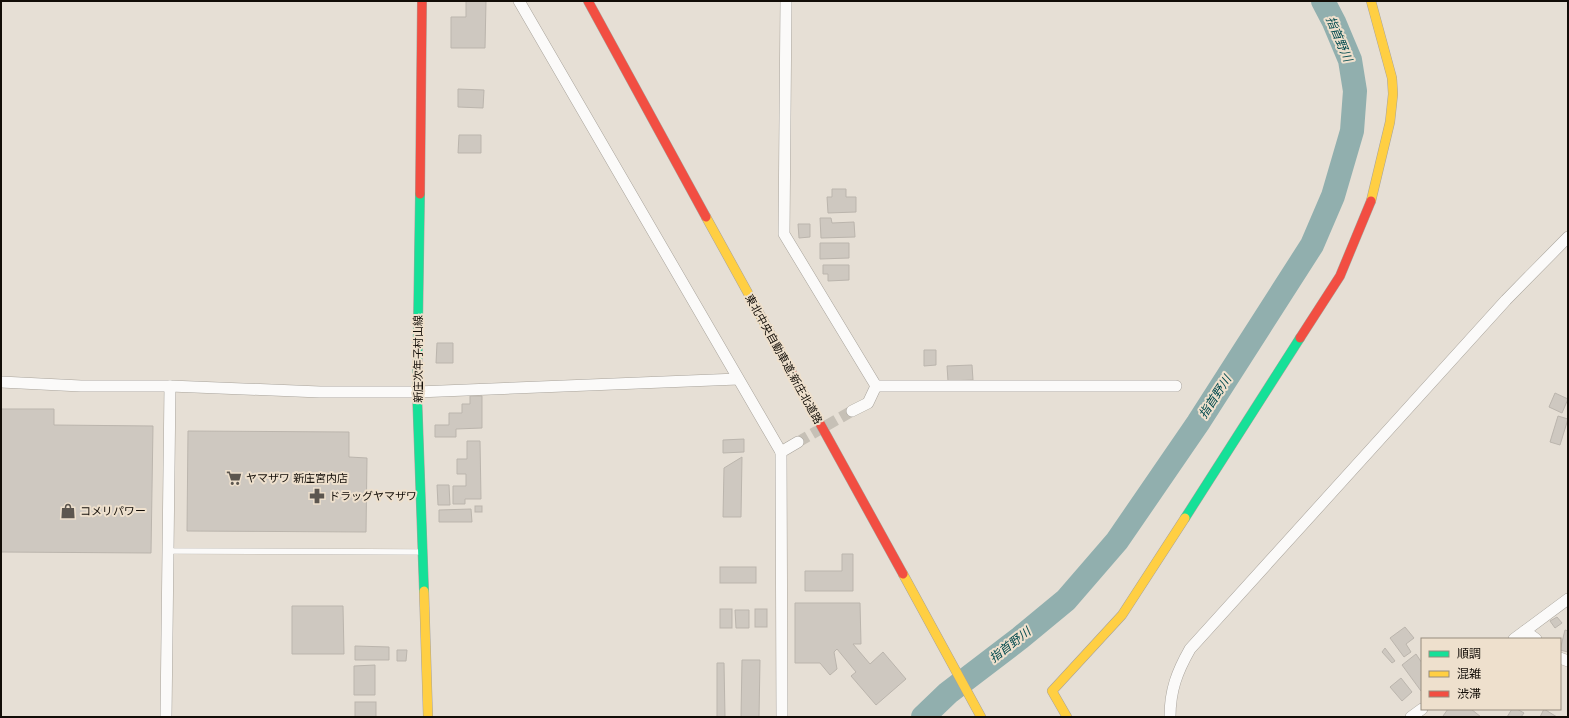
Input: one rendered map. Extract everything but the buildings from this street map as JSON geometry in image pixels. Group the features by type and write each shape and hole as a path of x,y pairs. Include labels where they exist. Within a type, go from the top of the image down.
{"main road":[{"name":"新庄次年子村山線","path":"422,1 417,392 428,717"},
{"path":"1067,717 1052,691 1122,615 1340,276 1372,196 1382,161 1390,122 1393,94 1392,78 1372,1"},
{"name":"東北中央自動車道;新庄北道路","path":"590,5 981,717"}],"street":[{"path":"519,1 780,452 782,717"},
{"path":"786,1 784,234 876,386"},
{"path":"1170,717 1170,704 1174,685 1181,666 1190,649 1506,300 1568,238"},
{"path":"1,382 81,386 170,386 320,392 417,392 738,379"},
{"path":"166,717 170,386"},
{"path":"876,386 1176,386"},
{"path":"852,411 868,403 876,386"},
{"path":"780,452 798,442"},
{"path":"1515,638 1568,599"},
{"path":"1525,631 1535,638"},
{"path":"1411,717 1421,710"}],"lane":[{"path":"168,551 423,552"}],"waterway":[{"name":"指首野川","path":"923,717 948,693 1020,638 1066,600 1117,541 1198,423 1312,245 1333,196 1352,131 1355,91 1350,60 1334,22 1323,1"}],"tunnel":[{"path":"798,442 852,411"}],"traffic: fast":[{"path":"420,194 417,392 424,591"},
{"path":"1185,518 1300,338"}],"traffic: slow":[{"path":"1371,1 1392,78 1393,94 1390,122 1371,201"},
{"path":"706,217 791,371"},
{"path":"1067,717 1052,691 1122,615 1185,518"},
{"path":"903,574 981,717"},
{"path":"424,591 428,717"}],"traffic: jam":[{"path":"420,194 422,1"},
{"path":"588,1 706,217"},
{"path":"1300,338 1340,276 1371,201"},
{"path":"791,371 903,574"}],"place":[{"name":"ヤマザワ 新庄宮内店","path":"234,478"},
{"name":"ドラッグヤマザワ","path":"317,496"},
{"name":"コメリパワー","path":"68,511"}]}
